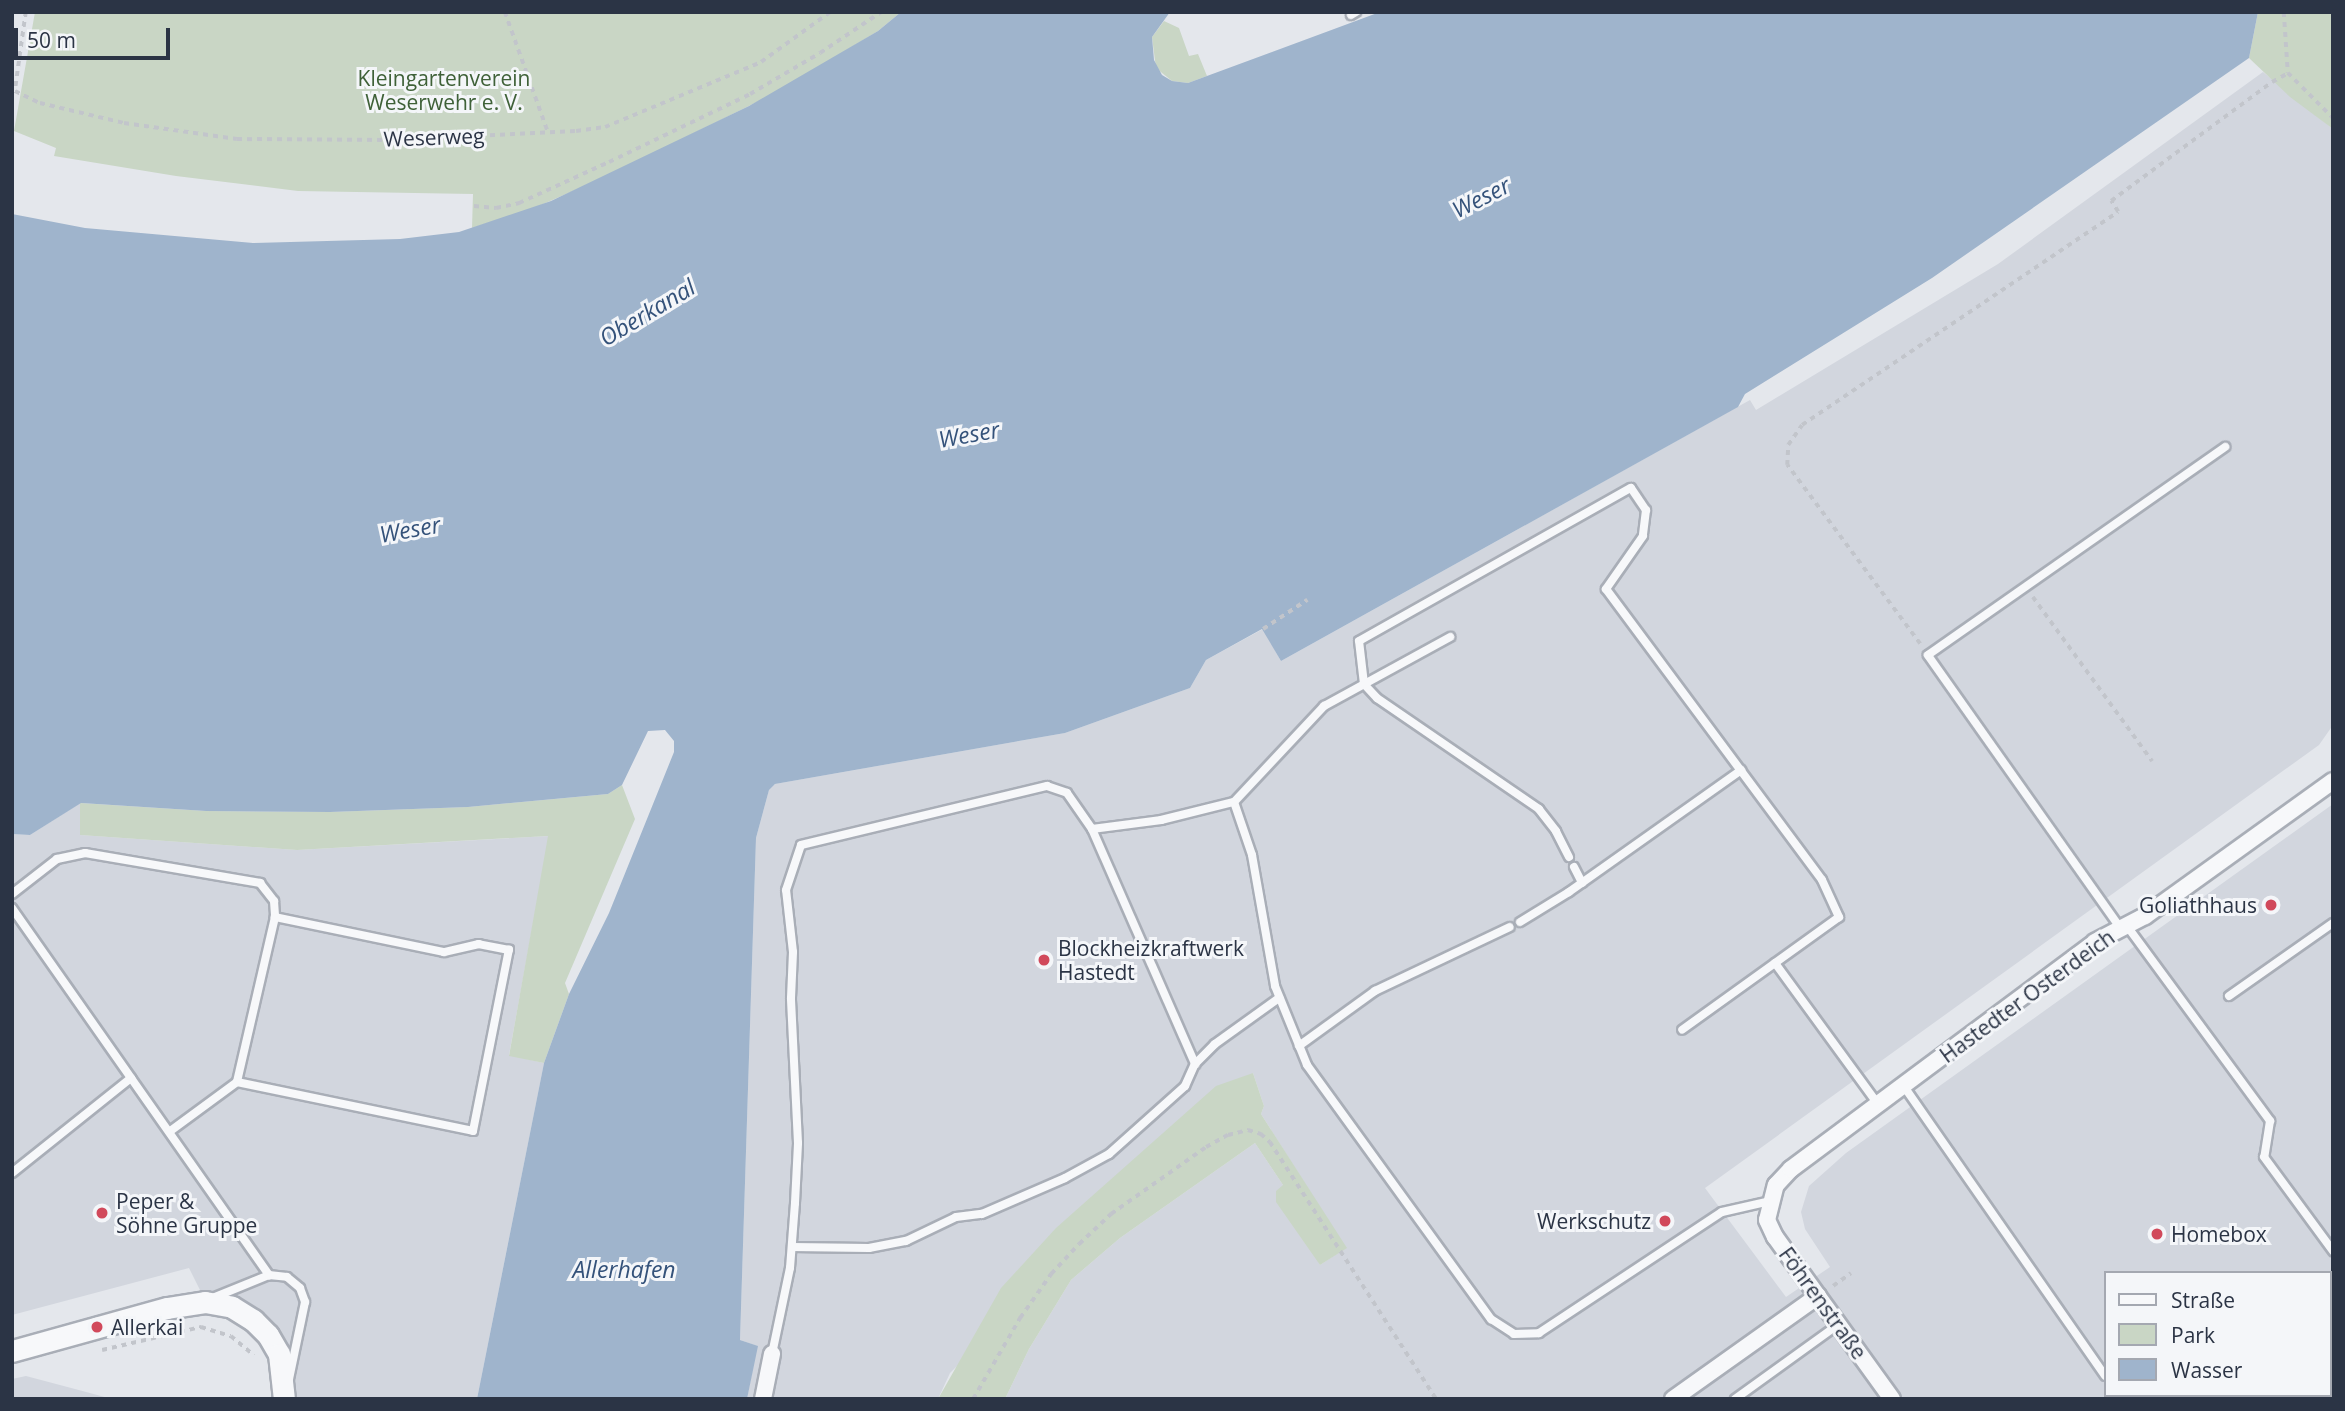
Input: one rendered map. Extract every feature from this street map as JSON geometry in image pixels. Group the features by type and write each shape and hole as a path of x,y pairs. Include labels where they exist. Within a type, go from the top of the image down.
{"street":[{"name":"Hastedter Osterdeich","path":"1769,1201 1776,1185 1791,1169 2095,942 2124,928 2221,863 2333,781"},
{"name":"Föhrenstraße","path":"1769,1201 1767,1220 1775,1237 1892,1399"},
{"path":"1673,1399 1818,1296"},
{"path":"12,1351 167,1308 205,1302 232,1307 253,1320 268,1335 279,1354 285,1399"},
{"path":"763,1399 772,1354"}],"lane":[{"path":"2225,447 1928,656 2124,928 2270,1121 2264,1157 2333,1251"},
{"path":"1569,857 1556,831 1539,809 1389,709 1364,684 1359,642 1631,488 1646,510 1643,536 1606,589 1822,880 1839,917 1682,1030"},
{"path":"1093,829 1161,820 1234,802 1324,706 1450,637"},
{"path":"1520,922 1582,883 1741,770"},
{"path":"772,1354 792,1247 798,1143 791,998 793,952 786,890 801,845 1046,786 1067,793 1093,829 1195,1064"},
{"path":"1234,802 1252,855 1279,998 1307,1065 1491,1319 1514,1334 1539,1333 1722,1212 1769,1201"},
{"path":"12,894 57,859 85,853 260,884 274,901 275,917 237,1082 169,1132"},
{"path":"1574,867 1582,883"},
{"path":"12,908 269,1275"},
{"path":"237,1082 473,1131 509,950 479,944 444,952 275,917"},
{"path":"2229,996 2333,923"},
{"path":"1299,1046 1376,991 1510,928"},
{"path":"1775,963 1878,1104"},
{"path":"792,1247 869,1248 906,1241 956,1217 982,1213 1065,1178 1110,1154 1185,1086 1195,1064 1215,1044 1279,998"},
{"path":"12,1173 131,1078"},
{"path":"1903,1086 2104,1375"},
{"path":"205,1302 269,1275 287,1277 300,1288 305,1302 285,1399"},
{"path":"1735,1399 1839,1324"}],"path":[{"name":"Weserweg","path":"26,12 15,91 67,111 124,123 237,139 390,140 605,127 761,62 830,12"},
{"path":"505,12 548,132"},
{"path":"474,206 496,208 519,203 609,162 750,94 820,53 881,12"},
{"path":"2284,12 2288,74 2333,118"},
{"path":"1928,656 1787,465 1788,445 1802,425 2118,212 2111,201 2272,82 2288,74"},
{"path":"2026,587 2152,761"},
{"path":"1263,629 1307,600"},
{"path":"973,1399 1020,1318 1051,1274 1079,1244 1111,1214 1206,1147 1228,1135 1248,1130 1261,1134 1270,1142 1436,1399"},
{"path":"1840,1281 1851,1273"},
{"path":"102,1350 201,1327 232,1336 258,1360"}],"shaded area":[{"path":"2263,72 2333,129 2333,725 2319,745 1705,1188 1786,1297 1830,1267 1805,1229 1801,1212 1809,1186 1846,1153 2333,804 2333,1399 1005,1399 1029,1349 1071,1280 1120,1238 1255,1143 1283,1185 1320,1265 1346,1248 1261,1114 1264,1106 1253,1073 950,1373 938,1399 747,1399 757,1346 740,1340 756,838 769,790 775,784 1065,733 1190,688 1206,660 1263,629 1281,661 1750,400 1756,410 1998,264"},
{"path":"80,803 80,835 297,850 549,836 509,1055 544,1063 477,1399 286,1399 280,1346 203,1296 189,1268 12,1315 12,834 30,835"},
{"path":"26,1376 112,1399 12,1399 12,1379"}],"green space":[{"name":"Kleingartenverein Weserwehr e. V.","path":"35,12 901,12 878,31 777,92 605,177 534,208 472,228 473,194 298,191 176,176 54,156 56,148 14,131"},
{"path":"2258,12 2333,12 2333,129 2290,97 2249,58"},
{"path":"1164,21 1179,28 1189,56 1198,54 1207,76 1188,83 1172,81 1156,68 1152,37"},
{"path":"622,785 635,819 565,983 569,994 544,1063 509,1056 548,836 297,850 80,835 80,803 206,811 330,812 468,807 608,794"},
{"path":"1253,1073 1264,1106 1261,1114 1347,1248 1320,1265 1276,1202 1276,1191 1283,1185 1255,1143 1120,1238 1071,1280 1029,1349 1005,1399 938,1399 1001,1288 1056,1228 1216,1086"}],"water":[{"path":"901,12 1170,12 1152,37 1154,60 1162,75 1172,81 1188,83 1380,12 2258,12 2249,58 1932,278 1745,394 1738,407 1281,661 1262,629 1206,660 1190,688 1065,733 775,784 769,790 756,838 740,1340 758,1346 747,1399 477,1399 544,1063 569,994 609,913 649,814 674,752 674,741 665,730 648,731 622,785 608,794 468,807 330,812 206,811 81,803 30,835 12,834 12,214 85,228 253,243 400,239 459,232 551,201 749,106 878,31"}],"place":[{"name":"Goliathhaus","path":"2271,905"},
{"name":"Blockheizkraftwerk Hastedt","path":"1044,960"},
{"name":"Peper & Söhne Gruppe","path":"102,1213"},
{"name":"Werkschutz","path":"1665,1221"},
{"name":"Homebox","path":"2157,1234"},
{"name":"Allerkai","path":"97,1327"}],"water label":[{"name":"Weser","path":"1481,197"},
{"name":"Oberkanal","path":"647,312"},
{"name":"Weser","path":"969,434"},
{"name":"Weser","path":"410,529"},
{"name":"Allerhafen","path":"624,1269"}]}
